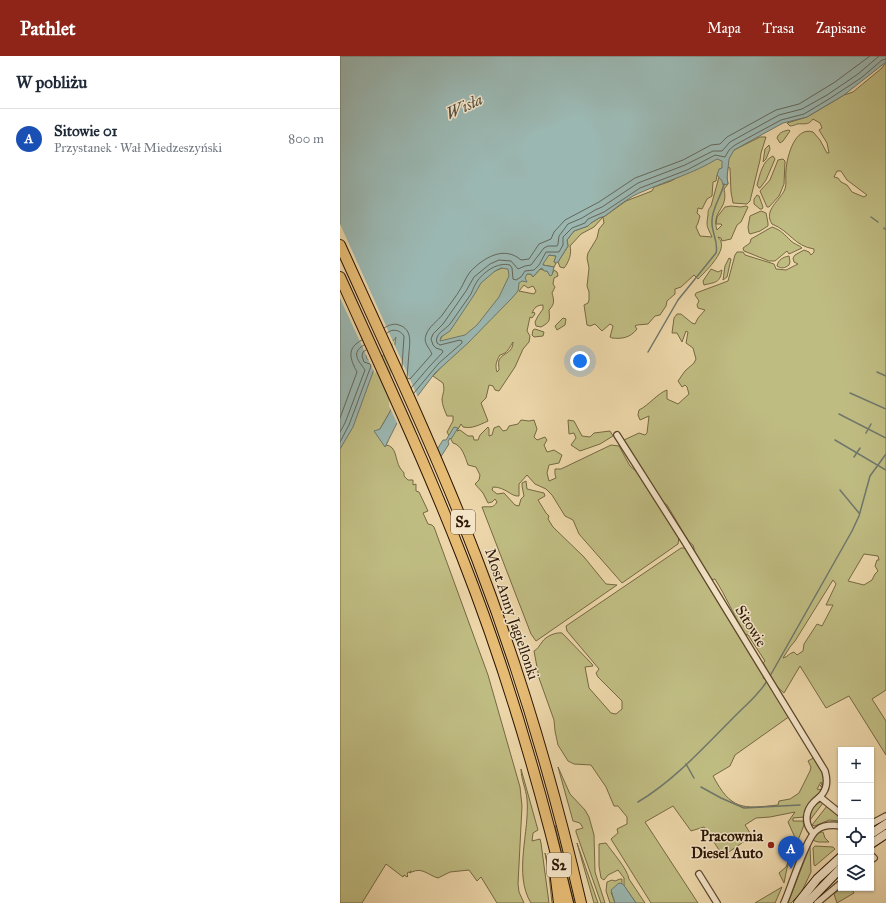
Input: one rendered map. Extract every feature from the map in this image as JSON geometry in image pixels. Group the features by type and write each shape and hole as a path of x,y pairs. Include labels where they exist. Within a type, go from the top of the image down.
{"highway":[{"name":"Most Anny Jagiellonki","path":"340,245 429,441 477,559 520,681 547,769 572,864"},
{"name":"Most Anny Jagiellonki","path":"340,277 418,450 463,558 508,684 549,827"},
{"path":"549,827 559,903"},
{"name":"S2","path":"549,827 568,903"},
{"path":"572,864 589,903"},
{"name":"S2","path":"572,864 581,903"}],"main road":[{"path":"874,832 886,824"},
{"path":"874,842 886,834"},
{"path":"798,903 817,879 838,860"},
{"path":"807,903 838,871"}],"street":[{"name":"Sitowie","path":"617,435 689,548 825,771 827,782 824,792 811,805 807,814 808,825 813,833"},
{"path":"820,797 838,812"},
{"path":"874,822 886,816"},
{"path":"784,903 813,833 824,827 838,826"},
{"path":"699,874 717,903"},
{"path":"817,903 838,885"}],"shaded area":[{"path":"886,62 886,690 872,699 886,721 886,755 849,696 826,708 800,666 784,693 774,684 763,663 765,661 748,635 745,634 723,592 715,579 710,580 696,556 693,545 689,542 667,505 660,500 624,440 639,433 645,435 647,433 649,416 640,420 638,415 639,410 660,394 667,390 667,399 678,404 689,394 687,387 685,385 682,387 678,381 696,359 693,348 686,343 688,332 686,331 682,342 677,333 672,333 674,318 677,314 681,314 695,324 705,310 698,308 697,305 699,301 695,295 696,293 728,281 737,252 743,252 745,255 774,264 776,269 786,270 798,264 794,262 793,258 795,255 804,250 809,252 811,255 814,252 814,249 802,245 783,230 772,224 770,219 773,206 785,189 790,150 801,133 807,131 813,132 820,140 827,153 829,153 827,143 819,130 822,128 820,123 813,119 806,124 790,126 787,123 807,117 844,95 853,92 882,68","holes":["837,171 841,171 847,180 867,195 864,197 852,192 847,185 841,182 838,178 834,177","864,554 878,556 879,560 877,560 875,566 878,571 872,580 864,585 848,581","833,580 836,584 826,605 833,605 822,626 817,624 804,644 803,651 797,655 794,652 783,658"]},
{"path":"789,130 790,131 780,143 777,138 779,134"},
{"path":"760,137 766,137 750,201 747,204 733,203 730,168 728,167 728,184 724,189 724,201 716,218 716,224 717,217 725,207 748,207 741,222 737,225 731,239 722,241 721,238 718,237 721,241 720,251 709,267 698,279 694,275 681,287 675,289 675,294 667,301 666,306 660,315 655,316 648,324 635,326 637,329 629,336 619,338 610,337 613,326 610,324 602,331 595,324 590,326 587,325 584,305 588,303 589,300 587,286 589,268 587,258 588,253 597,238 599,229 604,223 603,217 594,227 581,234 570,246 570,257 564,268 560,267 558,262 568,246 567,240 574,231 588,226 626,201 652,191 654,187 671,181 716,156 734,150","holes":["717,175 719,177 711,206 708,211 707,226 712,237 700,236 696,227 700,216 697,213 698,208 702,209 707,199 712,196 713,182 716,181","716,224 722,225 717,230"]},
{"path":"769,145 770,149 766,159 763,162 765,149"},
{"path":"773,156 775,159 766,180 759,188 757,185 762,169 766,161"},
{"path":"783,159 785,161 784,184 779,196 769,207 767,207 760,191 770,180 778,160"},
{"path":"757,195 759,196 763,207 762,209 754,204 754,199"},
{"path":"761,211 766,213 768,226 760,231 750,234 748,227 750,216"},
{"path":"772,227 780,231 792,242 802,248 789,254 787,251 775,261 769,261 744,251 743,248 750,243 751,239"},
{"path":"549,255 556,256 554,262 556,263 554,267 543,265 541,263"},
{"path":"789,256 789,265 783,268 777,266 781,259"},
{"path":"729,258 731,259 727,277 723,280 725,266"},
{"path":"509,265 527,274 531,274 533,277 540,269 547,271 550,275 554,270 557,272 558,276 554,278 553,284 555,287 552,293 554,300 549,310 549,321 541,327 536,326 535,322 543,309 543,305 535,308 532,313 534,312 535,314 532,318 530,317 527,331 530,336 529,342 523,349 515,367 499,391 495,390 493,386 489,385 486,398 481,403 488,421 469,427 463,427 461,424 457,431 460,430 468,436 473,436 474,440 478,440 480,435 488,427 489,436 492,435 494,428 499,426 503,431 507,430 509,426 518,424 521,420 534,420 537,429 534,437 537,440 545,437 547,440 544,445 547,452 554,450 562,455 559,463 549,465 547,473 549,481 556,478 555,469 561,469 611,445 619,446 630,466 637,472 679,537 678,544 622,583 579,534 573,520 565,516 552,495 546,489 535,484 527,475 519,484 519,496 513,495 498,487 493,487 492,490 497,494 504,493 515,505 519,506 521,499 524,496 522,483 526,481 527,489 544,493 545,496 538,500 549,516 548,519 553,527 584,557 606,584 617,585 536,641 531,634 482,507 493,506 497,502 495,499 488,503 483,493 475,484 479,480 480,475 476,467 468,465 461,449 453,443 447,432 453,421 453,416 447,416 443,406 443,383 433,376 456,353 434,351 469,287 495,271","holes":["524,285 528,288 533,286 536,291 534,294 519,291","513,342 513,346 510,351 499,360 499,370 497,372 496,366 500,355 507,352"]},
{"path":"711,269 718,272 722,270 719,280 704,285 703,281"},
{"path":"409,314 391,410 380,429 388,441 386,445 390,446 394,451 398,465 404,473 404,476 408,480 413,480 413,485 416,484 416,491 419,492 428,511 423,513 428,524 434,527 488,675 520,787 522,806 518,884 519,892 524,903 497,903 481,877 477,881 469,870 450,872 438,878 419,870 412,872 410,871 411,873 408,872 407,877 404,875 403,877 386,864 362,903 340,903 340,437 377,361 389,350 392,341"},
{"path":"563,318 566,319 565,325 557,330 555,326"},
{"path":"535,329 544,332 543,336 534,337 532,335 533,330"},
{"path":"568,420 574,421 582,436 590,437 594,433 610,431 613,436 600,444 580,451 571,445 576,438 574,433 569,434"},
{"path":"681,548 687,550 764,675 763,678 770,683 790,716 735,755 730,766 713,776 719,787 732,801 739,805 755,807 778,805 779,801 790,799 799,793 810,771 811,767 808,761 815,757 822,771 824,783 823,787 820,786 822,784 821,782 817,789 822,790 808,805 804,817 793,818 793,821 803,821 804,825 787,868 784,883 779,873 786,867 789,860 784,853 797,842 788,822 795,812 756,818 745,825 752,836 723,856 704,827 691,831 673,806 645,822 698,903 651,903 611,839 618,833 617,829 627,824 627,817 618,806 614,806 606,787 591,765 574,764 568,761 558,745 554,720 539,678 534,651 549,636 562,633 593,666 585,667 589,688 611,713 616,714 622,709 622,701 598,677 596,673 599,669 567,631 566,626"},
{"path":"558,767 570,794 585,810 589,817 594,835 595,872 605,903 601,903 576,832 576,830 583,828 580,823 573,821"},
{"path":"521,769 538,830 533,833 532,841 540,839 541,843 549,903 531,903 526,892 523,879 523,852 527,799"},
{"path":"820,802 823,803 810,820 812,810 815,805"},
{"path":"827,806 838,814 838,821 829,820 815,826 812,825"},
{"path":"557,825 576,903 574,903 555,826"},
{"path":"823,832 825,838 829,842 818,842 812,840 818,833"},
{"path":"577,843 598,903 594,903"},
{"path":"606,843 622,865 629,879 645,903 636,903 624,886 624,878 618,870 608,875 604,880 601,878 599,866 599,844"},
{"path":"810,846 811,872 801,893 791,903 788,903"},
{"path":"815,846 833,847 835,849 815,866 813,848"},
{"path":"545,853 551,874 555,903 552,903"},
{"path":"622,879 622,883 611,892 615,903 610,903 606,891 607,882"},
{"path":"782,887 775,903 755,903"},
{"path":"838,891 853,891 854,893 837,903 834,894"}],"water":[{"name":"Wisła","path":"340,56 886,56 886,62 844,95 807,117 783,123 734,150 729,159 727,177 728,184 723,185 722,181 717,175 719,169 722,168 722,161 717,159 639,193 588,226 574,231 567,240 568,246 558,262 554,262 556,256 549,255 543,264 554,267 552,275 550,276 547,271 544,271 542,268 533,277 531,274 527,274 525,278 527,282 522,281 519,283 518,291 512,298 468,343 435,373 397,423 385,447 374,431 380,429 391,410 396,337 393,341 366,355 367,359 377,361 353,427 340,449","holes":["501,268 508,269 509,276 499,297 477,325 465,335 440,341 441,337 450,331 481,283 495,271"]},
{"path":"454,427 458,428 451,439 450,438 448,442 449,444 440,458 436,451 443,440 446,440"},
{"path":"619,883 623,884 636,903 615,903 611,890"}],"pier":[{"path":"340,224 418,397 398,425 389,406 393,343 368,356 369,358 378,360 379,362 375,374 340,298"}],"waterway":[{"path":"648,352 678,300 716,253 717,249 712,225 712,216 724,184"},
{"path":"871,217 878,222"},
{"path":"877,372 886,376"},
{"path":"850,393 886,409"},
{"path":"839,414 886,438"},
{"path":"866,433 871,424"},
{"path":"835,440 886,470"},
{"path":"854,457 860,448"},
{"path":"770,676 852,531 859,516 870,476 886,454"},
{"path":"840,490 859,513"},
{"path":"638,802 665,783 689,762 753,699 767,681"},
{"path":"686,764 694,778"},
{"path":"701,787 744,808 800,805"}],"place":[{"name":"Pracownia Diesel Auto","path":"771,845"},
{"name":"Sitowie 01","path":"791,869"}]}
